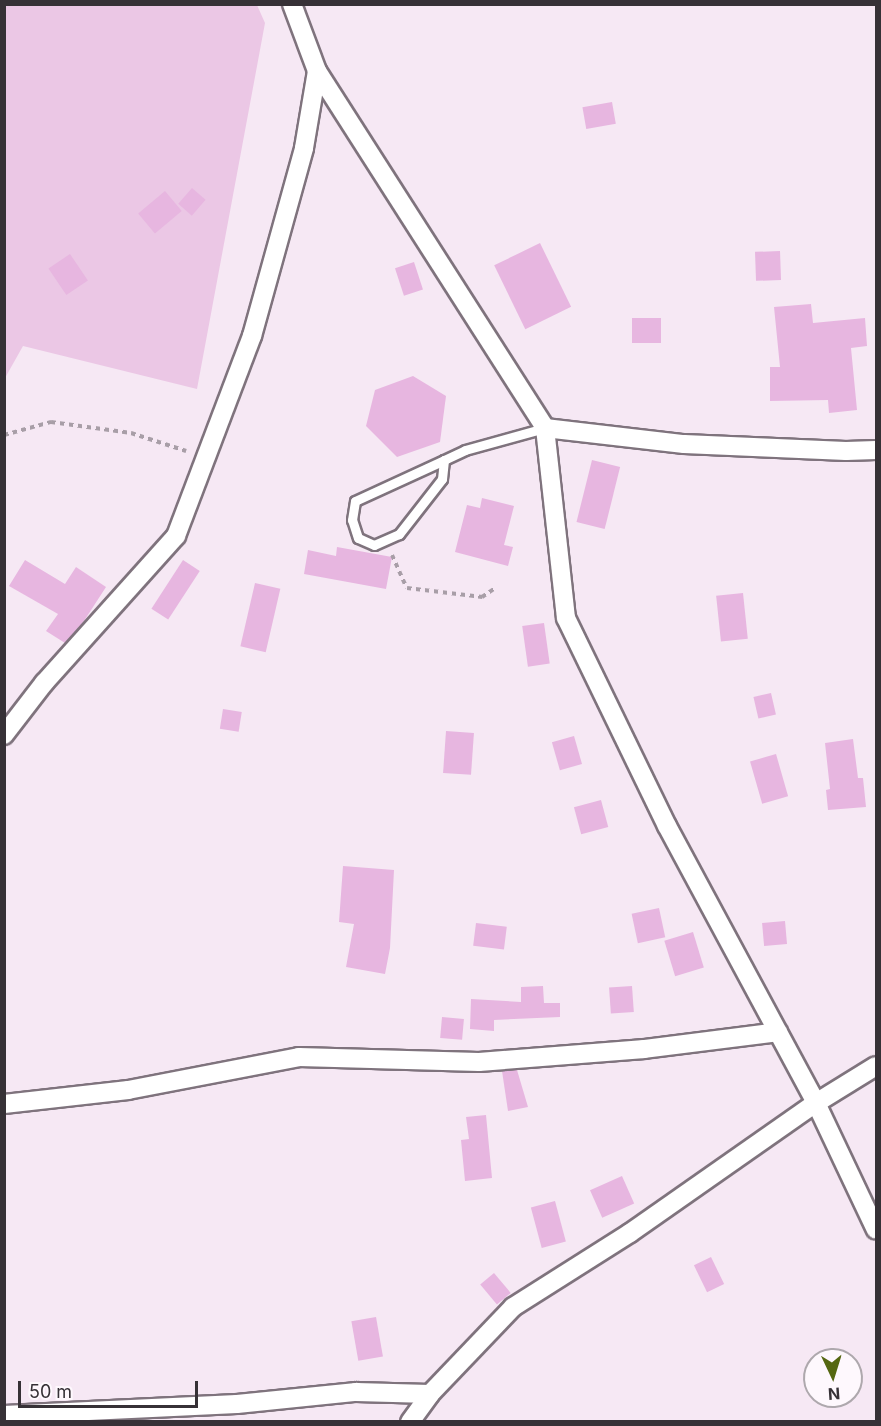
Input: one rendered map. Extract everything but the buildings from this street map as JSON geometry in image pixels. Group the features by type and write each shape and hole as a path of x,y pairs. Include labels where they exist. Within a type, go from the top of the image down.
{"street":[{"path":"292,4 317,71 545,428 566,618 667,826 816,1103 876,1230"},
{"path":"4,735 44,683 176,536 252,336 304,148 317,71"},
{"path":"545,428 684,444 846,451 876,450"},
{"path":"4,1104 128,1090 299,1057 478,1062 644,1048 778,1032"},
{"path":"410,1422 430,1395 513,1306 630,1233 816,1103 876,1066"},
{"path":"4,1415 237,1404 356,1392 430,1395"}],"lane":[{"path":"444,460 442,478 399,534 374,545 358,538 352,520 356,501 465,450 545,428"}],"path":[{"path":"4,435 51,422 131,433 207,458"},
{"path":"386,540 406,588 483,597 494,589"}],"shaded area":[{"path":"5,5 257,5 265,23 197,389 23,346 5,378"}]}
